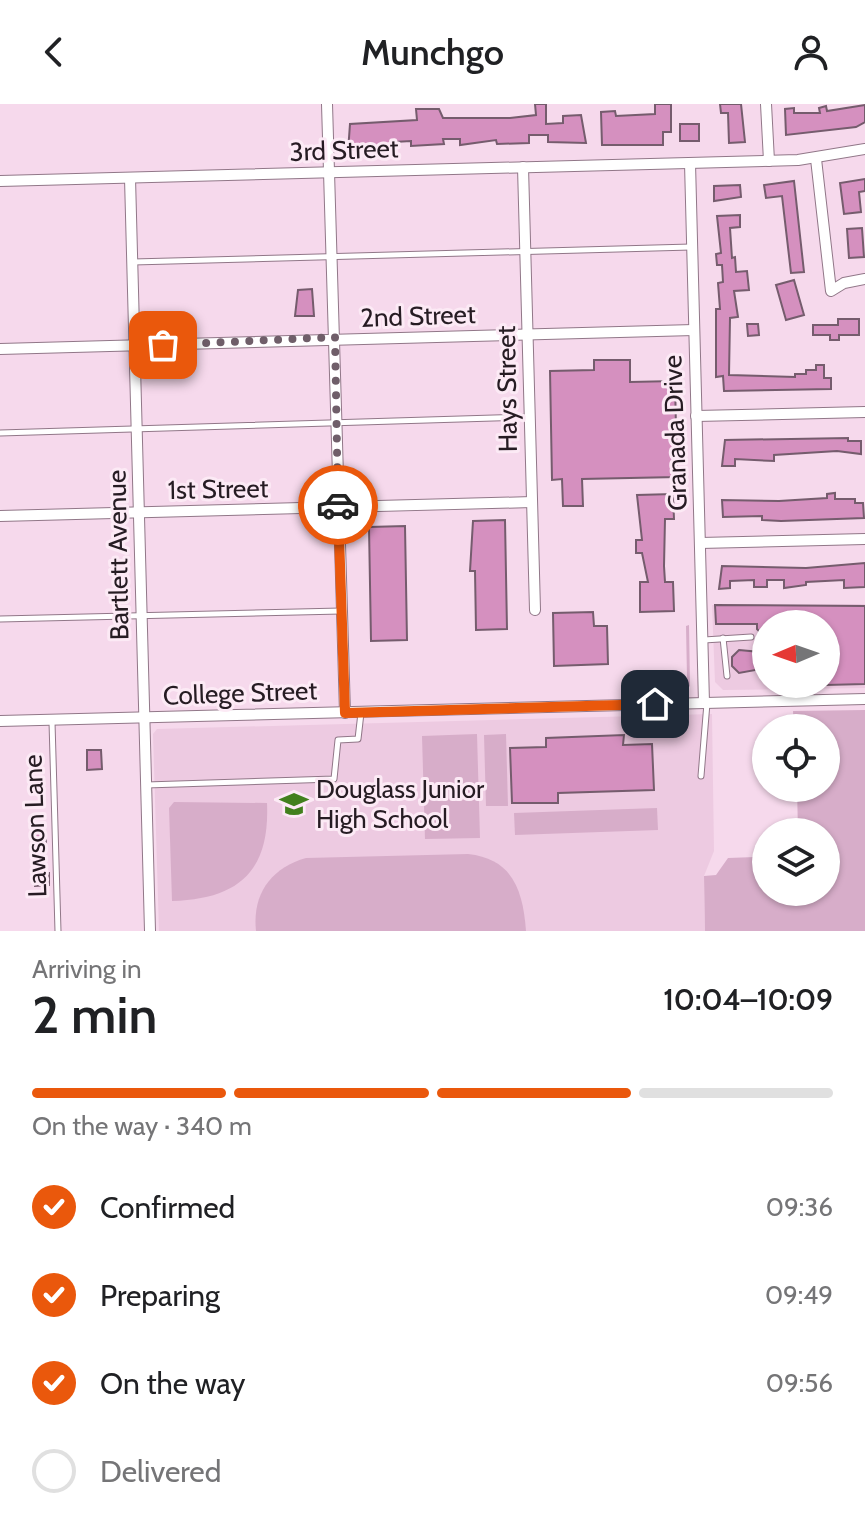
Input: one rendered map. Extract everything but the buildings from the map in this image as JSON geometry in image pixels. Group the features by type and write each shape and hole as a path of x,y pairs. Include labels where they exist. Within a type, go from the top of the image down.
{"street":[{"path":"327,104 345,713"},
{"path":"766,104 769,161"},
{"name":"3rd Street","path":"0,181 769,161 816,159 865,149"},
{"path":"816,159 831,291 844,283 865,279"},
{"name":"Granada Drive","path":"690,163 706,702"},
{"name":"Hays Street","path":"523,167 535,610"},
{"name":"Bartlett Avenue","path":"130,178 150,931"},
{"name":"2nd Street","path":"0,349 335,337 694,330"},
{"path":"696,416 865,412"},
{"name":"1st Street","path":"0,516 532,502"},
{"path":"700,543 865,539"},
{"name":"College Street","path":"0,721 865,699"}],"lane":[{"path":"132,262 692,247"},
{"path":"0,433 530,417"},
{"path":"0,619 342,611"},
{"path":"703,640 751,637"},
{"path":"723,638 727,676"},
{"path":"701,776 706,702"},
{"path":"146,785 334,779 338,740 358,739 361,712"},
{"name":"Lawson Lane","path":"52,721 58,931"}],"shaded area":[{"path":"865,604 865,688 840,688 840,610 752,610 752,690 723,690 715,682 712,605"},
{"path":"689,625 690,686 686,690 669,690 687,678 686,626"},
{"path":"865,710 865,931 705,931 704,876 716,875 728,858 752,857 752,906 840,906 840,818 798,818 797,802 840,802 840,714 793,714 793,711"},
{"path":"712,714 714,851 704,876 705,931 159,931 153,734 157,729"},
{"path":"477,734 480,838 425,839 422,736"},
{"path":"506,734 508,806 486,806 484,735"},
{"path":"174,802 267,803 263,847 246,877 216,894 172,901 169,808"},
{"path":"657,808 658,830 515,835 514,813"},
{"path":"468,854 484,857 506,870 522,903 526,931 256,931 257,905 266,884 294,862 306,858"}],"way so far":[{"path":"163,345 335,337 338,505"}],"place":[{"name":"Douglass Junior High School","path":"294,804"}],"route":[{"path":"338,505 345,713 655,704"}]}
